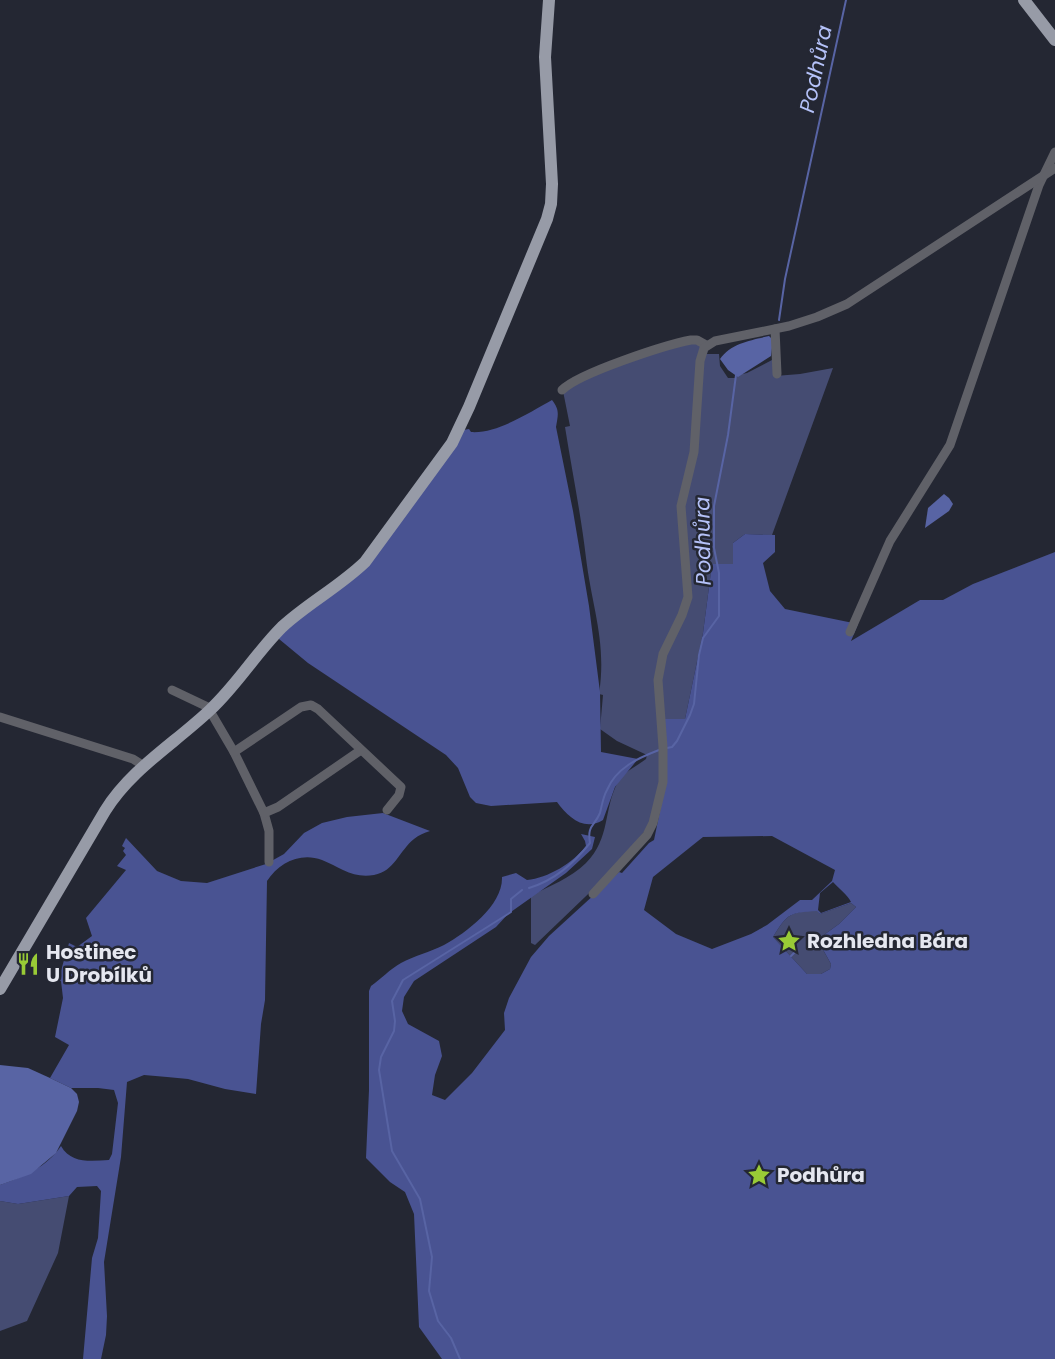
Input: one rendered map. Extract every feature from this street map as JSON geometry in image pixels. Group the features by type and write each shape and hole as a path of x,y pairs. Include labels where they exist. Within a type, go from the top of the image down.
{"main road":[{"path":"0,990 110,802 127,781 211,710 283,627 365,562 446,452 462,424 541,238 551,204 552,177 545,57 549,0"},
{"path":"1024,0 1055,40"}],"street":[{"path":"850,632 890,541 950,445 1043,175 1055,152"},
{"path":"593,894 647,835 653,823 663,782 658,680 663,654 688,597 681,506 694,452 702,351 706,345 715,340 817,317 858,298 1055,168"},
{"path":"775,328 777,374"},
{"path":"562,390 585,377 646,353 691,340 697,340 706,345"},
{"path":"172,690 211,710 264,813 269,831 269,862"},
{"path":"234,752 308,705 318,709 401,787 401,793 387,810"},
{"path":"0,717 134,759 144,766"},
{"path":"264,813 278,807 361,750"}],"shaded area":[{"path":"769,336 773,340 771,356 738,377 728,370 720,359 736,346"},
{"path":"692,342 708,350 707,354 719,354 720,366 728,378 736,378 737,375 747,373 772,360 775,376 833,368 772,535 745,534 733,543 733,565 712,564 703,633 685,719 663,770 648,827 609,874 535,945 531,943 531,896 560,881 586,863 594,853 603,834 613,792 620,778 646,759 647,755 617,741 600,729 603,695 599,694 600,641 565,427 570,426 563,391 610,369"},
{"path":"552,400 557,410 556,427 589,606 600,692 601,752 638,759 615,787 603,820 589,824 583,824 571,817 557,802 491,806 476,803 470,797 458,768 446,755 308,663 279,639 279,633 347,579 463,430 481,432 492,430"},
{"path":"944,494 953,504 949,511 925,528 928,508"},
{"path":"745,534 775,535 775,552 763,563 770,591 785,609 858,624 851,641 920,600 943,600 973,584 1055,552 1055,1359 442,1359 419,1327 414,1214 405,1192 390,1182 366,1158 369,991 371,986 401,963 444,945 473,925 497,898 502,877 516,873 527,880 551,873 574,858 586,846 581,834 595,837 592,849 566,873 508,914 496,927 414,981 404,997 402,1011 408,1024 439,1041 442,1056 435,1075 432,1095 445,1100 472,1073 505,1030 504,1013 509,998 531,957 549,936 619,872 622,873 654,840 667,777 664,719 685,719 703,633 712,564 733,564 733,543","holes":["772,836 835,870 832,881 812,900 800,900 751,934 712,949 676,934 644,910 653,877 703,837","833,882 851,902 821,913 818,910 820,893","851,903 856,907 839,924 821,937 821,946 831,964 830,969 821,974 807,974 773,937 782,923 790,916 817,911 820,914"]},
{"path":"383,813 430,831 414,839 392,865 381,873 360,875 347,872 322,860 306,857 284,864 267,881 265,1000 256,1094 188,1079 167,1077 144,1075 127,1082 121,1157 104,1262 106,1335 101,1359 83,1359 92,1258 98,1238 101,1191 97,1186 77,1187 69,1196 18,1204 0,1201 0,1185 26,1175 41,1166 61,1146 70,1156 82,1160 109,1160 112,1154 118,1103 114,1090 71,1088 50,1078 69,1045 55,1037 63,998 61,981 58,981 69,943 77,947 92,936 86,918 126,870 117,866 126,855 123,851 125,848 122,846 126,838 157,871 181,881 207,883 266,864 284,854 304,833 322,823 347,817"},
{"path":"851,903 856,907 839,924 821,937 822,948 831,964 830,969 821,974 807,974 773,937 782,923 790,916 817,910 820,914"},
{"path":"0,1065 28,1068 50,1078 71,1088 77,1094 79,1102 77,1111 56,1153 31,1174 0,1185"},
{"path":"69,1196 58,1253 27,1321 0,1331 0,1201 18,1204"}],"waterway":[{"name":"Podhůra","path":"779,320 785,279 846,0"},
{"name":"Podhůra","path":"667,748 672,747 677,741 690,715 694,704 703,638 719,616 719,573 714,548 714,506 728,435 736,375"},
{"name":"Podhůra","path":"529,888 555,876 577,858 590,843 590,829 600,813 611,782 636,760 659,750"},
{"name":"Podhůra","path":"460,1359 451,1338 438,1321 429,1291 432,1257 420,1199 392,1151 379,1070 381,1057 394,1031 392,1001 403,980 511,912 511,899 522,890"},
{"path":"810,943 815,941"},
{"path":"791,956 796,951"}],"place":[{"name":"Rozhledna Bára","path":"789,941"},
{"name":"Hostinec U Drobílků","path":"28,964"},
{"name":"Podhůra","path":"759,1175"}]}
